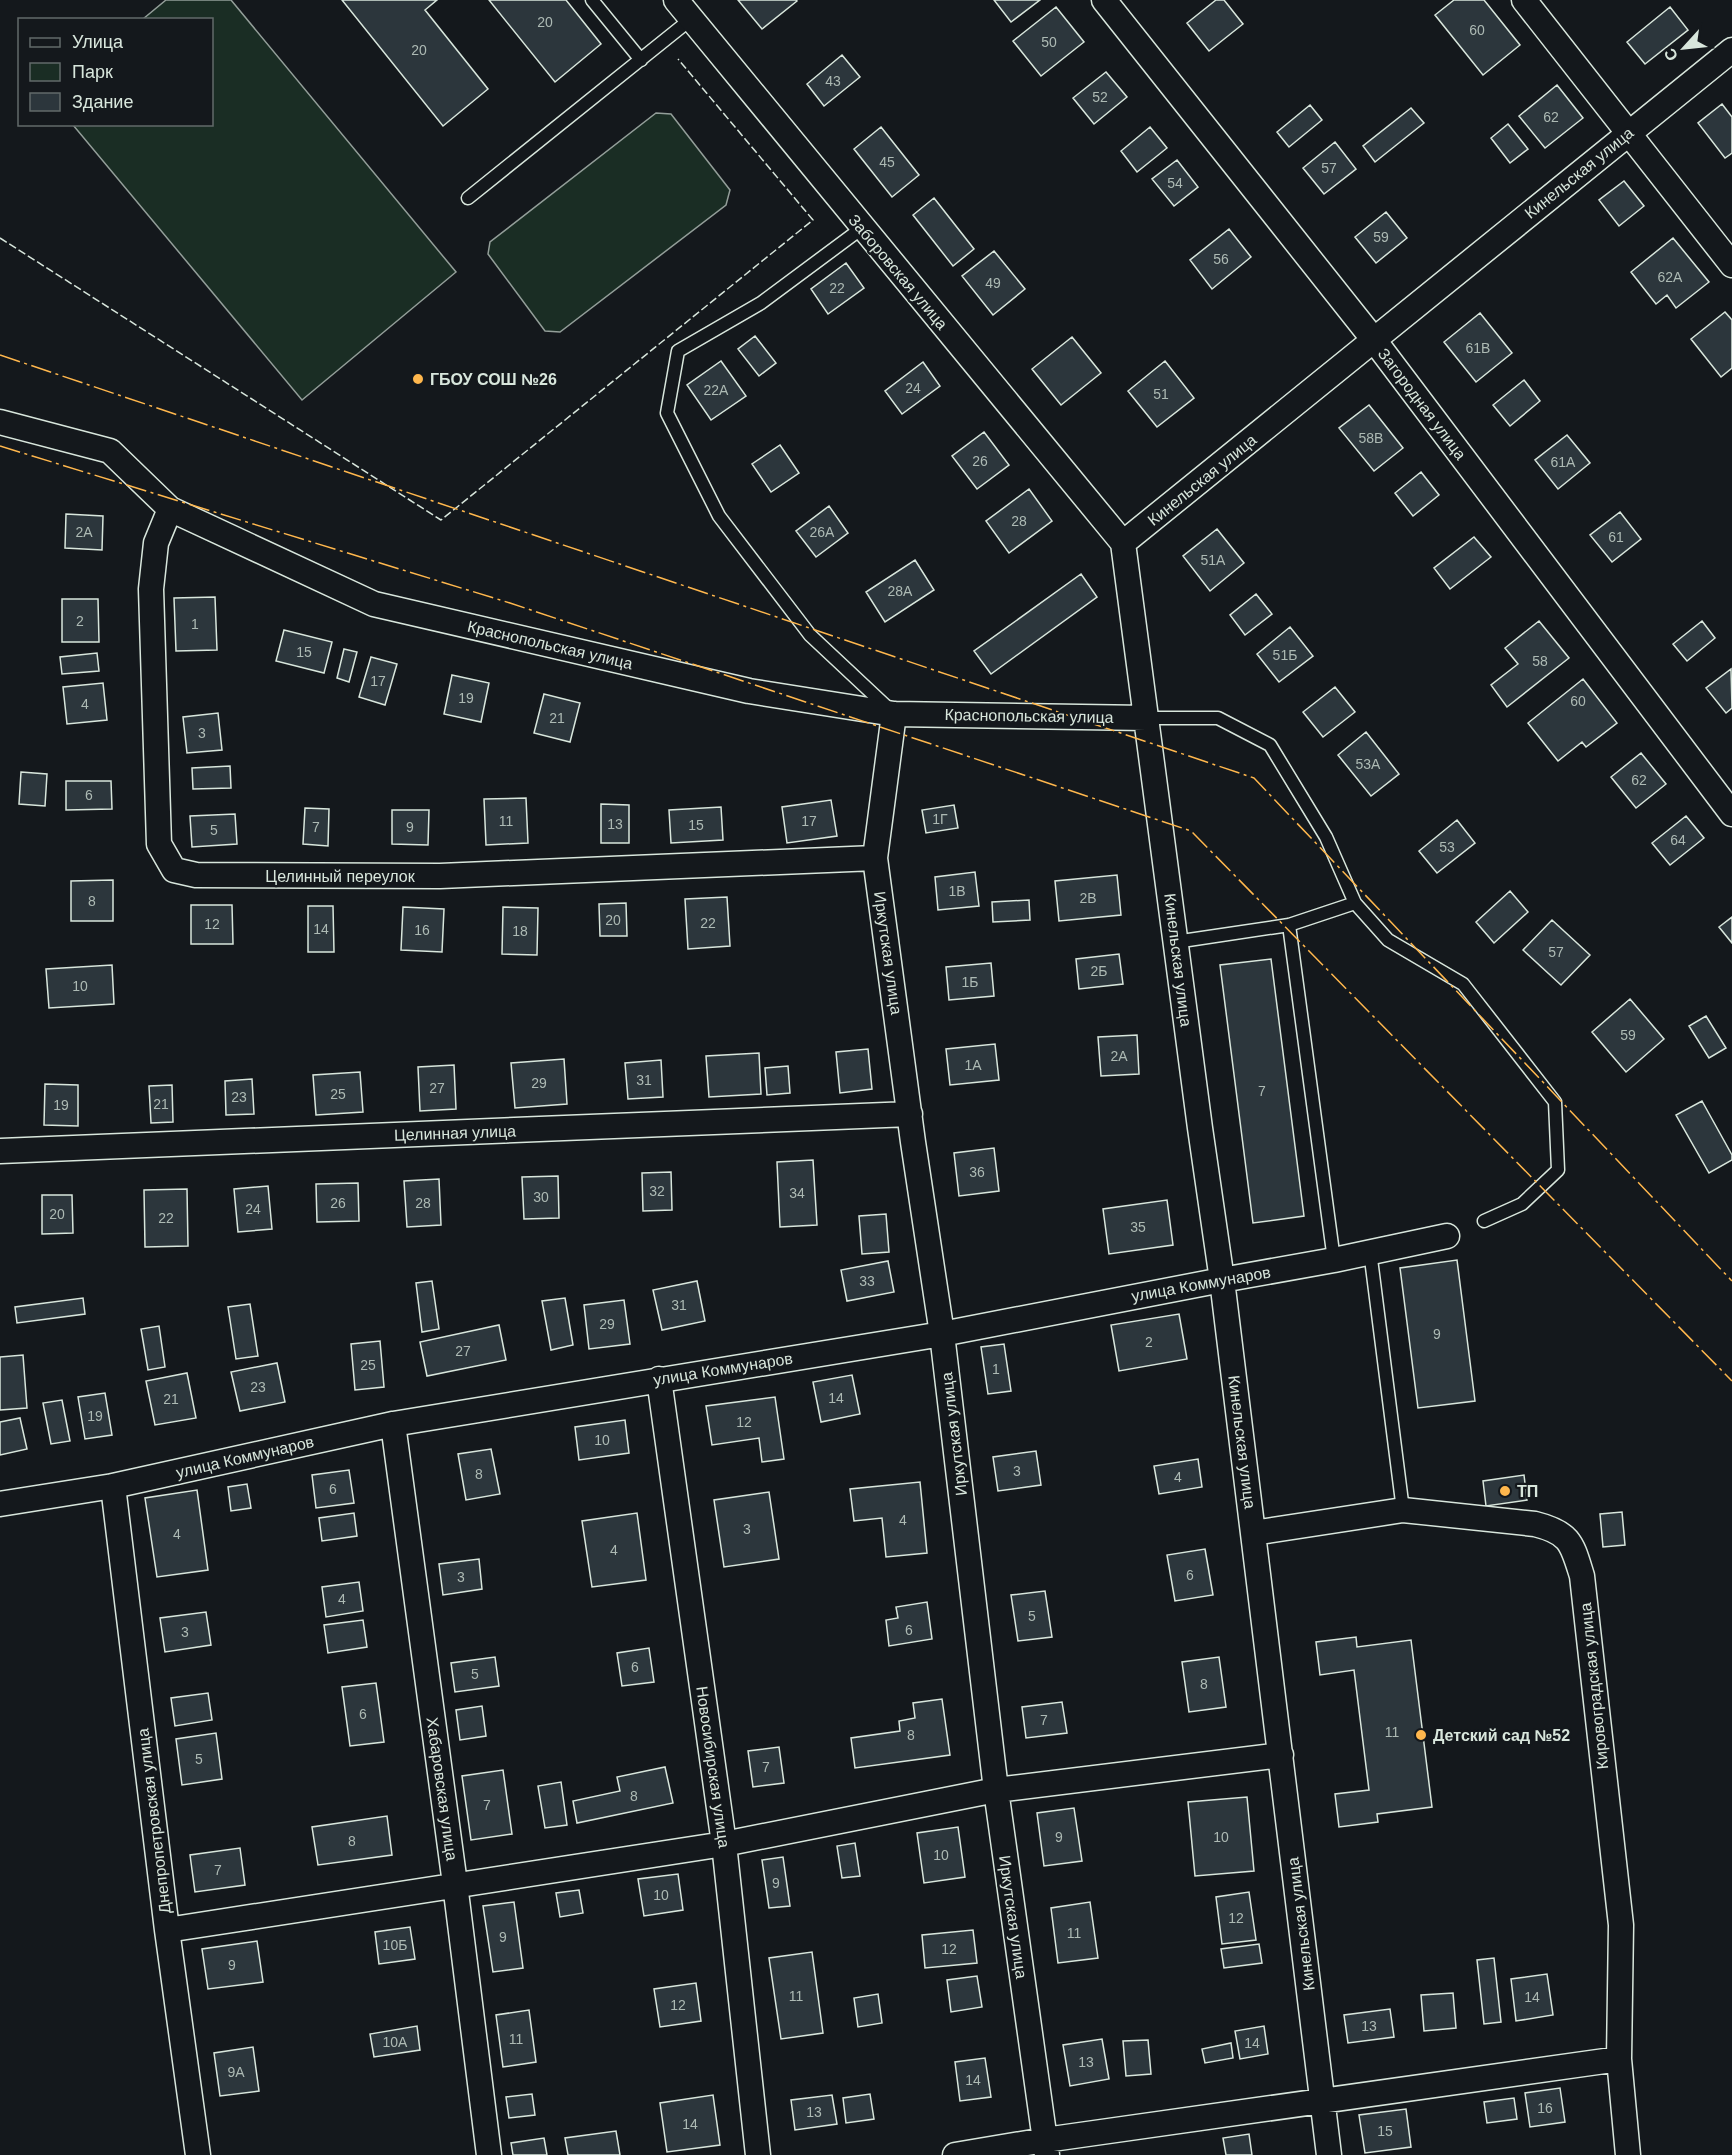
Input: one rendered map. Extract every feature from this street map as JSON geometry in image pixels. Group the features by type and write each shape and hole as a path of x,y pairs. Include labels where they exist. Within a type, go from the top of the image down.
{"street":[{"name":"Заборовская улица","path":"675,0 1123,543"},
{"name":"Загородная улица","path":"1104,0 1374,340 1732,814"},
{"path":"1524,0 1732,265"},
{"name":"Кинельская улица","path":"1329,2155 1221,1280 1123,543 1732,50"},
{"name":"Краснопольская улица","path":"0,422 110,451 170,509 374,604 749,691 894,714 1146,718"},
{"name":"Целинный переулок","path":"170,509 156,543 151,589 159,844 174,870 196,875 440,876 875,858"},
{"name":"Иркутская улица","path":"894,714 875,858 942,1334 996,1790 1046,2148"},
{"name":"Целинная улица","path":"0,1151 910,1114"},
{"name":"улица Коммунаров","path":"0,1504 113,1486 393,1424 942,1334 1334,1260 1447,1236"},
{"name":"Новосибирская улица","path":"658,1379 723,1844 758,2155"},
{"name":"Хабаровская улица","path":"393,1424 489,2155"},
{"name":"Днепропетровская улица","path":"113,1486 167,1930 198,2155"},
{"name":"Кировоградская улица","path":"1253,1533 1403,1510 1535,1524 1555,1529 1572,1544 1582,1576 1621,1925 1619,2059 1628,2155"},
{"path":"167,1930 723,1844 996,1790 1281,1755"},
{"path":"955,2155 1046,2148 1322,2102 1619,2059"}],"lane":[{"path":"592,0 641,60"},
{"path":"468,198 691,19"},
{"path":"862,228 761,303 678,351 667,412 719,516 810,635 894,714"},
{"path":"1146,718 1218,718 1270,745 1326,837 1355,903 1388,939 1463,984 1555,1102 1558,1170 1522,1204 1485,1221"},
{"path":"1175,942 1289,925 1355,903"},
{"path":"1289,925 1334,1260"},
{"path":"1370,1251 1403,1510"}],"green space":[{"path":"166,0 231,0 456,272 302,400 74,126 213,126 213,18 144,18"},
{"path":"656,113 671,114 730,190 726,205 560,332 545,331 488,254 490,242"}],"building":[{"path":"342,0 437,0 425,10 488,89 443,126"},
{"path":"489,0 566,0 601,44 555,82"},
{"path":"738,0 796,0 797,1 762,29"},
{"path":"994,0 1040,0 1011,22"},
{"path":"1216,0 1224,0 1243,24 1209,51 1187,23"},
{"path":"1454,0 1484,0 1520,45 1483,75 1435,15"},
{"path":"1056,7 1084,42 1041,76 1013,41"},
{"path":"1670,7 1688,30 1645,64 1627,42"},
{"path":"842,55 860,77 824,106 807,84"},
{"path":"1106,72 1127,97 1094,124 1073,98"},
{"path":"1557,85 1583,118 1545,148 1519,116"},
{"path":"1722,104 1732,117 1732,153 1725,158 1698,123"},
{"path":"1310,105 1322,120 1289,147 1277,132"},
{"path":"1411,108 1424,123 1375,162 1363,146"},
{"path":"1508,124 1528,149 1510,163 1491,138"},
{"path":"881,127 919,175 892,197 854,149"},
{"path":"1150,127 1167,148 1137,172 1121,151"},
{"path":"1335,142 1356,169 1324,194 1303,168"},
{"path":"1177,160 1198,187 1174,206 1152,179"},
{"path":"1624,181 1644,206 1619,226 1599,200"},
{"path":"934,198 974,249 953,266 913,215"},
{"path":"1386,212 1407,238 1376,263 1355,237"},
{"path":"1229,229 1251,257 1212,289 1190,260"},
{"path":"1673,238 1709,282 1676,308 1667,295 1656,304 1631,272"},
{"path":"994,251 1025,289 993,315 962,276"},
{"path":"846,263 864,288 828,314 811,289"},
{"path":"1725,312 1732,320 1732,368 1721,377 1691,339"},
{"path":"1480,313 1512,353 1476,382 1444,342"},
{"path":"755,336 776,363 759,376 738,349"},
{"path":"1072,337 1101,373 1061,405 1032,369"},
{"path":"721,361 746,396 711,420 687,385"},
{"path":"1165,361 1194,398 1157,427 1128,391"},
{"path":"923,362 940,386 902,414 885,391"},
{"path":"1524,380 1540,401 1510,426 1493,405"},
{"path":"1369,405 1403,448 1374,471 1339,428"},
{"path":"984,432 1009,465 977,489 952,456"},
{"path":"1567,435 1590,463 1558,489 1535,460"},
{"path":"780,445 799,473 771,492 752,464"},
{"path":"1421,472 1439,495 1413,516 1395,493"},
{"path":"1029,489 1052,521 1009,553 986,521"},
{"path":"829,506 848,533 816,557 796,531"},
{"path":"1620,512 1641,539 1612,562 1590,535"},
{"path":"66,514 103,516 102,550 65,548"},
{"path":"1217,529 1244,563 1210,591 1183,556"},
{"path":"1474,537 1491,557 1450,589 1434,568"},
{"path":"915,560 934,590 885,622 866,592"},
{"path":"1081,574 1097,597 991,674 974,651"},
{"path":"1256,594 1272,614 1245,635 1230,615"},
{"path":"215,597 217,650 176,651 174,598"},
{"path":"62,599 98,599 99,642 62,642"},
{"path":"1539,621 1569,658 1507,707 1491,685 1518,664 1505,648"},
{"path":"1702,621 1715,638 1687,661 1673,644"},
{"path":"1290,627 1313,656 1279,682 1257,654"},
{"path":"284,630 332,642 324,673 276,661"},
{"path":"344,649 357,652 349,682 337,678"},
{"path":"97,653 99,671 62,674 60,657"},
{"path":"371,657 397,664 385,705 359,697"},
{"path":"1731,669 1732,708 1726,713 1706,688"},
{"path":"452,675 489,683 481,722 444,714"},
{"path":"1583,679 1617,723 1586,747 1582,742 1558,761 1528,723"},
{"path":"103,683 107,720 67,724 63,687"},
{"path":"1335,687 1355,712 1323,737 1303,712"},
{"path":"544,694 580,703 570,742 534,733"},
{"path":"218,713 222,750 187,753 183,717"},
{"path":"1366,732 1399,774 1371,796 1338,755"},
{"path":"1641,753 1666,784 1636,808 1611,777"},
{"path":"230,766 231,788 193,789 192,768"},
{"path":"21,772 47,774 45,806 19,804"},
{"path":"66,781 111,781 112,809 66,810"},
{"path":"526,798 528,843 486,845 484,799"},
{"path":"831,800 837,836 787,843 782,807"},
{"path":"601,804 629,805 629,843 601,843"},
{"path":"954,805 958,828 926,833 922,810"},
{"path":"721,807 723,840 671,843 669,810"},
{"path":"305,808 329,809 328,846 303,844"},
{"path":"392,810 429,810 428,845 392,844"},
{"path":"235,814 237,844 192,847 190,816"},
{"path":"1686,816 1704,838 1670,865 1652,843"},
{"path":"1457,820 1475,843 1437,873 1419,851"},
{"path":"975,872 979,906 938,910 935,877"},
{"path":"1117,875 1121,915 1059,921 1055,881"},
{"path":"113,880 113,921 71,921 71,881"},
{"path":"1510,891 1528,912 1494,943 1476,922"},
{"path":"727,897 730,946 688,949 685,899"},
{"path":"1029,900 1030,920 993,922 992,902"},
{"path":"626,903 627,936 600,936 599,904"},
{"path":"191,905 232,905 233,944 191,944"},
{"path":"308,906 333,906 334,952 308,952"},
{"path":"403,907 444,909 442,952 401,950"},
{"path":"503,907 538,908 537,955 502,954"},
{"path":"1732,917 1732,943 1719,927"},
{"path":"1552,920 1590,955 1561,985 1523,950"},
{"path":"1119,954 1123,984 1079,989 1076,959"},
{"path":"1271,959 1304,1216 1253,1223 1220,965"},
{"path":"991,963 994,996 949,1000 946,967"},
{"path":"112,965 114,1004 49,1008 46,969"},
{"path":"1630,999 1664,1039 1626,1072 1592,1032"},
{"path":"1706,1016 1726,1048 1709,1058 1689,1026"},
{"path":"1137,1035 1139,1074 1101,1076 1098,1037"},
{"path":"995,1044 999,1080 950,1085 946,1049"},
{"path":"868,1049 872,1089 840,1093 836,1052"},
{"path":"759,1053 761,1094 709,1097 706,1056"},
{"path":"564,1059 567,1104 515,1108 511,1063"},
{"path":"661,1060 663,1097 628,1099 625,1063"},
{"path":"454,1065 456,1109 420,1111 418,1067"},
{"path":"788,1066 790,1093 767,1095 765,1068"},
{"path":"360,1072 363,1112 316,1115 313,1075"},
{"path":"252,1079 254,1114 226,1115 225,1081"},
{"path":"45,1084 78,1085 78,1126 44,1125"},
{"path":"172,1085 173,1122 151,1123 149,1086"},
{"path":"1702,1101 1732,1155 1732,1160 1709,1173 1676,1115"},
{"path":"994,1148 999,1191 959,1196 954,1153"},
{"path":"813,1160 817,1225 780,1227 777,1162"},
{"path":"671,1172 672,1210 643,1211 642,1173"},
{"path":"558,1176 559,1218 524,1219 522,1177"},
{"path":"439,1179 441,1225 407,1227 404,1181"},
{"path":"358,1183 359,1221 317,1222 316,1184"},
{"path":"268,1186 272,1229 238,1232 234,1189"},
{"path":"187,1189 188,1246 145,1247 144,1190"},
{"path":"42,1195 72,1195 73,1233 42,1234"},
{"path":"1167,1200 1173,1245 1109,1254 1103,1209"},
{"path":"886,1214 889,1252 862,1254 859,1216"},
{"path":"1457,1260 1475,1401 1418,1408 1400,1268"},
{"path":"888,1261 894,1292 847,1301 841,1270"},
{"path":"432,1281 439,1329 422,1332 416,1283"},
{"path":"697,1281 705,1321 662,1330 653,1290"},
{"path":"83,1298 85,1314 17,1323 15,1307"},
{"path":"565,1298 573,1345 551,1350 542,1301"},
{"path":"624,1300 630,1344 589,1349 584,1305"},
{"path":"250,1304 258,1356 236,1359 228,1307"},
{"path":"1179,1314 1187,1359 1119,1371 1111,1325"},
{"path":"499,1325 506,1360 427,1376 420,1342"},
{"path":"159,1326 165,1367 148,1370 141,1329"},
{"path":"380,1341 384,1387 355,1390 351,1344"},
{"path":"1004,1344 1011,1391 988,1394 981,1347"},
{"path":"23,1355 27,1408 0,1410 0,1357"},
{"path":"277,1363 285,1402 240,1411 231,1372"},
{"path":"187,1373 196,1418 155,1425 146,1381"},
{"path":"852,1375 860,1414 821,1422 813,1382"},
{"path":"105,1393 112,1435 85,1439 78,1397"},
{"path":"775,1397 784,1459 762,1462 759,1438 712,1445 706,1406"},
{"path":"62,1400 70,1441 51,1444 43,1403"},
{"path":"20,1418 27,1449 0,1455 0,1422"},
{"path":"625,1420 629,1453 579,1460 575,1427"},
{"path":"491,1449 500,1494 466,1500 458,1454"},
{"path":"1036,1451 1041,1485 998,1491 993,1457"},
{"path":"1198,1459 1202,1487 1159,1494 1154,1466"},
{"path":"349,1470 354,1503 316,1508 312,1475"},
{"name":"ТП","path":"1524,1475 1527,1500 1486,1506 1483,1481"},
{"path":"920,1482 927,1553 886,1557 882,1518 854,1521 850,1489"},
{"path":"247,1484 251,1508 231,1511 228,1487"},
{"path":"197,1490 208,1570 157,1577 145,1498"},
{"path":"769,1492 779,1559 724,1567 714,1500"},
{"path":"1622,1512 1625,1545 1603,1547 1600,1514"},
{"path":"354,1513 357,1536 322,1541 319,1518"},
{"path":"637,1513 646,1580 592,1587 582,1521"},
{"path":"1205,1549 1213,1595 1175,1601 1167,1555"},
{"path":"479,1559 482,1589 443,1595 439,1564"},
{"path":"359,1582 363,1611 326,1617 322,1587"},
{"path":"1045,1591 1052,1637 1018,1641 1011,1595"},
{"path":"927,1602 932,1639 889,1646 886,1620 898,1618 896,1607"},
{"path":"206,1612 211,1645 165,1652 160,1618"},
{"path":"363,1620 367,1647 328,1653 324,1625"},
{"path":"1356,1637 1357,1647 1411,1640 1432,1807 1377,1814 1378,1822 1339,1827 1335,1794 1369,1790 1354,1670 1320,1675 1316,1642"},
{"path":"649,1648 654,1682 622,1686 617,1653"},
{"path":"495,1657 499,1686 455,1692 451,1663"},
{"path":"1219,1657 1226,1707 1189,1712 1182,1662"},
{"path":"376,1683 384,1742 350,1746 342,1687"},
{"path":"208,1693 212,1720 175,1726 171,1698"},
{"path":"942,1699 950,1755 855,1768 851,1738 900,1731 899,1721 915,1718 913,1703"},
{"path":"1062,1702 1067,1733 1026,1738 1022,1707"},
{"path":"482,1706 486,1736 460,1740 456,1710"},
{"path":"216,1733 222,1779 182,1785 176,1739"},
{"path":"779,1747 784,1783 753,1787 748,1751"},
{"path":"665,1767 673,1803 577,1823 573,1801 620,1791 617,1777"},
{"path":"503,1770 512,1834 471,1840 462,1776"},
{"path":"561,1782 567,1825 545,1828 538,1786"},
{"path":"1247,1797 1254,1871 1195,1876 1188,1802"},
{"path":"1074,1808 1082,1861 1044,1866 1037,1813"},
{"path":"387,1816 392,1855 318,1865 312,1827"},
{"path":"958,1827 965,1877 924,1883 917,1833"},
{"path":"855,1843 860,1876 842,1878 837,1846"},
{"path":"240,1848 245,1885 195,1892 190,1855"},
{"path":"783,1857 790,1906 769,1908 762,1860"},
{"path":"678,1874 683,1910 644,1916 638,1879"},
{"path":"579,1890 583,1913 560,1917 556,1893"},
{"path":"1249,1892 1256,1940 1222,1944 1216,1897"},
{"path":"514,1902 523,1968 493,1972 483,1906"},
{"path":"1090,1902 1098,1958 1058,1963 1051,1908"},
{"path":"410,1927 415,1959 379,1964 375,1932"},
{"path":"973,1930 977,1963 925,1968 922,1935"},
{"path":"257,1941 263,1982 208,1989 202,1949"},
{"path":"1259,1944 1262,1963 1224,1968 1221,1949"},
{"path":"812,1952 823,2033 781,2039 769,1958"},
{"path":"1494,1958 1501,2022 1484,2024 1477,1960"},
{"path":"1547,1974 1553,2015 1516,2021 1511,1979"},
{"path":"977,1976 982,2007 951,2012 947,1980"},
{"path":"696,1983 701,2021 660,2027 654,1989"},
{"path":"1453,1993 1456,2028 1424,2031 1421,1995"},
{"path":"878,1994 882,2023 858,2027 854,1998"},
{"path":"1390,2009 1394,2037 1348,2043 1344,2015"},
{"path":"529,2010 536,2062 503,2067 496,2015"},
{"path":"417,2026 420,2050 374,2057 370,2034"},
{"path":"1264,2026 1268,2054 1240,2059 1235,2031"},
{"path":"1102,2039 1109,2079 1070,2086 1063,2045"},
{"path":"1148,2040 1151,2074 1126,2076 1123,2041"},
{"path":"1231,2043 1233,2058 1205,2063 1202,2049"},
{"path":"253,2047 259,2091 220,2096 214,2053"},
{"path":"985,2058 991,2097 960,2101 955,2062"},
{"path":"1560,2088 1565,2122 1530,2127 1525,2093"},
{"path":"532,2094 535,2115 509,2118 506,2097"},
{"path":"870,2094 874,2119 846,2123 843,2098"},
{"path":"713,2095 720,2145 667,2152 660,2103"},
{"path":"832,2095 837,2124 795,2130 791,2100"},
{"path":"1514,2098 1517,2119 1487,2123 1484,2102"},
{"path":"1406,2109 1411,2147 1365,2153 1359,2115"},
{"path":"616,2131 620,2155 568,2155 565,2138"},
{"path":"1249,2134 1252,2155 1226,2155 1223,2138"},
{"path":"544,2138 547,2155 513,2155 511,2143"}],"fence":[{"path":"0,238 441,520 813,220 678,59"}],"power":[{"path":"0,355 1254,778 1732,1281"},
{"path":"0,446 510,603 1191,831 1732,1381"}],"place":[{"name":"ГБОУ СОШ №26","path":"418,379"},
{"name":"ТП","path":"1505,1491"},
{"name":"Детский сад №52","path":"1421,1735"}]}
